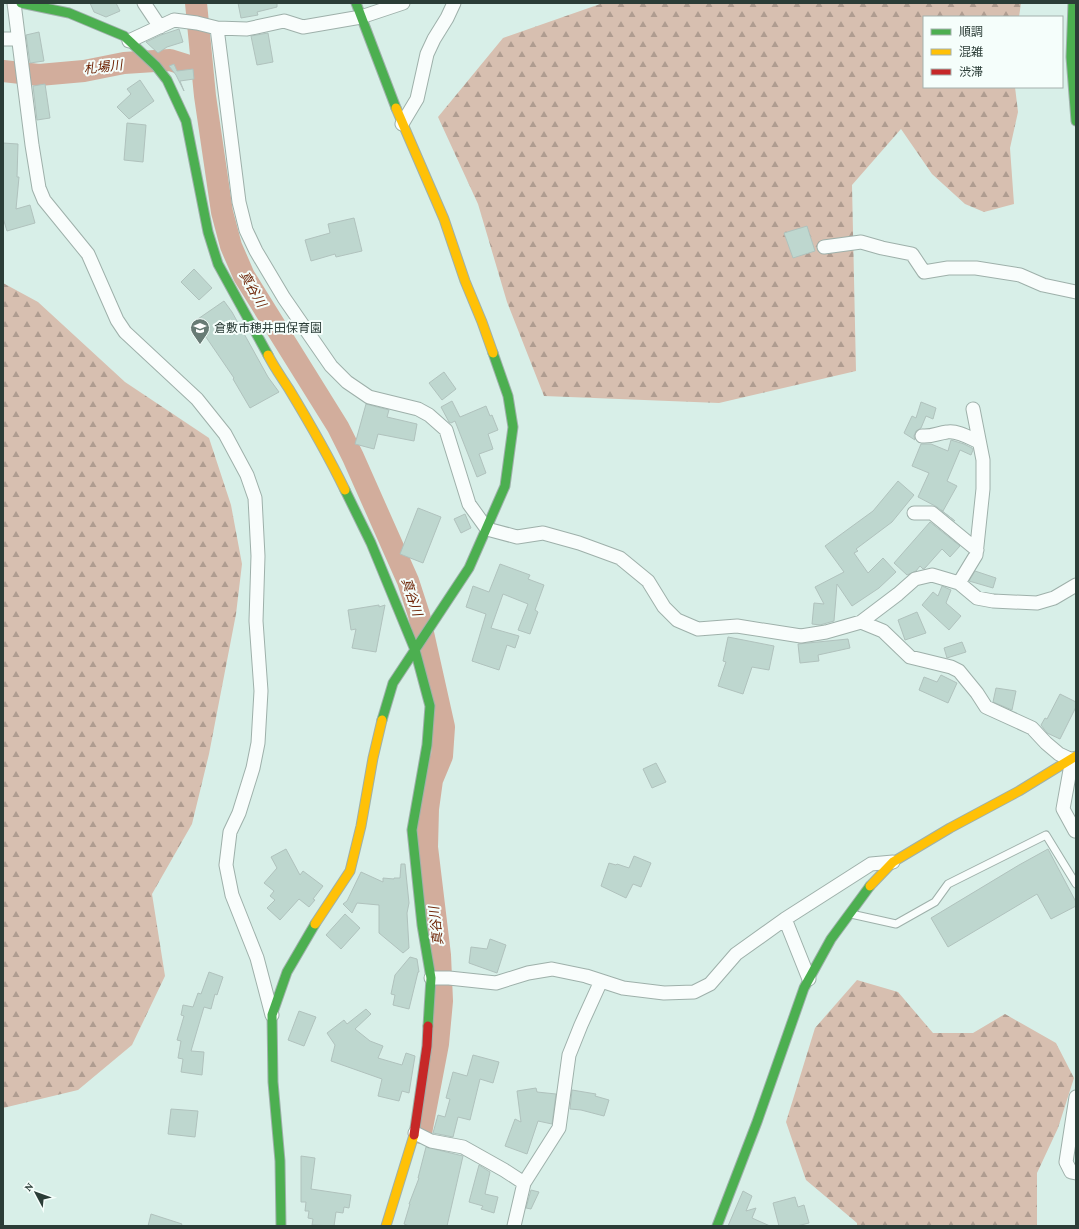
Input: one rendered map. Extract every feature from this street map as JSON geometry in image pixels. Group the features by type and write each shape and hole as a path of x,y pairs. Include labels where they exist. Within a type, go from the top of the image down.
{"street":[{"path":"14,3 32,145 39,188 44,200 88,254 117,320 125,332 197,399 225,434 247,475 254,498 258,556 256,621 260,691 258,743 253,768 239,813 230,832 226,865 232,895 257,958 272,1015 273,1082 280,1161 281,1226"},
{"path":"21,3 69,13 124,36 156,66 167,80 186,121 208,232 218,264 277,372 331,461 371,543 417,647 430,706 426,745 412,830 422,925 433,978 427,1046 414,1133 386,1226"},
{"path":"144,3 160,27"},
{"path":"272,1015 287,972 316,923 330,905 350,871 361,826 373,758 385,706 393,683 469,568 487,530 505,486 513,427 508,396 482,322 465,281 444,219 402,124 356,3"},
{"path":"129,41 174,20 197,23 217,28 246,29 284,21 303,27 362,17 403,3"},
{"path":"402,124 417,99 430,46 454,3"},
{"path":"1073,3 1073,57 1076,121"},
{"path":"217,28 239,202 246,230 256,251 284,298 331,366 347,382 369,396 418,409 446,430 469,504 487,530 518,537 543,533 579,543 620,558 648,581 664,607 677,620 698,629 737,626 801,636 826,632 861,622 915,579 932,574 959,583 977,598 993,601 1037,603 1054,598 1076,585"},
{"path":"3,39 18,39"},
{"path":"824,247 861,242 912,254 924,272 948,268 976,268 1020,275 1043,285 1076,292"},
{"path":"959,583 976,555 983,489 983,460 973,409"},
{"path":"922,436 930,437 948,431 980,442"},
{"path":"914,513 932,513 977,550"},
{"path":"861,622 883,631 910,657 951,667 959,671 986,707 1032,728 1059,754 1075,759"},
{"path":"1075,759 1063,809 1075,832"},
{"path":"717,1226 757,1122 804,988 831,939 867,889 893,862 950,828 1075,759"},
{"path":"433,978 449,978 496,983 528,973 552,969 586,976 623,988 664,994 694,992 710,984 736,954 785,919 871,864 893,862"},
{"path":"785,919 809,979"},
{"path":"514,1226 524,1183 558,1128 569,1055 580,1025 601,981"},
{"path":"1076,1098 1066,1162 1071,1172 1076,1173"},
{"path":"414,1133 431,1141 463,1147 524,1183"}],"lane":[{"path":"849,914 896,924 936,902 948,884 1046,835 1076,884"}],"green space":[{"path":"603,3 1021,3 1019,16 923,16 923,88 1015,88 1018,112 1010,148 1014,204 984,212 965,204 932,174 901,129 852,185 856,371 719,403 544,396 507,302 478,204 438,117 503,38"},
{"path":"3,283 38,302 125,382 209,438 231,505 242,564 236,614 209,754 192,824 152,894 165,976 132,1045 78,1090 3,1108"},
{"path":"857,980 898,992 933,1033 973,1033 1005,1014 1056,1043 1074,1078 1058,1128 1037,1173 1037,1225 1039,1226 857,1226 857,1223 806,1180 786,1122 815,1028"}],"building":[{"path":"90,3 116,3 120,11 106,17 94,12"},
{"path":"238,3 277,3 277,7 257,12 258,15 241,18"},
{"path":"179,29 183,42 167,47 158,53 146,42 161,35"},
{"path":"39,32 44,61 30,63 26,35"},
{"path":"268,33 273,62 257,65 251,36"},
{"path":"174,64 177,71 193,69 194,79 180,81 184,91 176,75 169,66"},
{"path":"140,80 154,101 129,119 117,107 131,94 127,89"},
{"path":"45,84 50,118 37,120 33,86"},
{"path":"127,123 146,125 143,162 124,160"},
{"path":"3,143 18,144 17,177 19,177 16,209 30,205 35,223 7,231 3,218"},
{"path":"354,218 362,251 336,257 335,254 311,261 305,240 330,233 328,224"},
{"path":"807,226 815,251 793,258 784,233"},
{"path":"194,269 212,288 199,300 181,282"},
{"path":"224,301 232,312 268,377 279,392 250,408 233,379 234,378 195,321"},
{"path":"444,372 456,389 442,400 429,383"},
{"path":"452,401 460,417 486,406 490,416 492,415 498,430 488,434 493,449 479,454 486,473 477,477 455,421 451,423 449,422 441,407"},
{"path":"921,402 936,408 933,419 926,416 921,428 916,431 914,436 915,440 904,433 912,416 916,418"},
{"path":"366,404 389,410 387,417 417,424 414,441 378,434 374,449 355,444"},
{"path":"951,440 964,444 973,450 971,455 960,450 947,481 957,486 943,511 941,510 955,521 937,507 918,497 929,473 912,466 921,444 931,444 948,451"},
{"path":"898,481 914,495 892,522 856,549 858,551 854,553 868,573 883,558 896,572 879,588 852,606 837,584 834,621 820,625 812,624 814,603 824,604 815,587 844,572 825,546 873,511"},
{"path":"418,508 441,517 423,563 400,554"},
{"path":"465,514 471,528 461,533 454,519"},
{"path":"930,522 960,546 950,557 942,549 925,568 923,569 920,566 916,571 907,575 894,563"},
{"path":"500,564 530,575 528,579 544,585 535,610 538,612 530,634 518,630 528,604 503,594 491,628 519,636 515,648 507,645 499,670 472,661 486,614 466,607 473,586 489,592"},
{"path":"975,571 996,578 993,588 969,581"},
{"path":"942,586 951,590 946,603 961,616 949,630 922,605 933,592 938,596"},
{"path":"379,605 379,607 385,605 376,652 352,648 356,629 351,630 348,610"},
{"path":"917,612 926,633 905,640 898,620"},
{"path":"728,637 774,646 769,670 752,667 743,694 718,686 726,662 723,661"},
{"path":"848,639 850,648 818,655 819,661 800,663 798,644"},
{"path":"962,642 966,652 947,658 944,648"},
{"path":"941,675 957,683 948,703 919,690 924,677 937,682"},
{"path":"996,688 1016,691 1012,710 993,702"},
{"path":"1060,694 1076,702 1076,707 1060,739 1047,733 1041,725 1045,718 1047,719"},
{"path":"656,763 666,782 652,788 643,769"},
{"path":"286,849 300,875 303,871 323,886 309,907 299,899 280,920 267,908 275,900 270,896 274,891 264,883 277,868 271,857"},
{"path":"1048,849 1076,902 1076,906 1051,919 1037,894 948,947 931,918"},
{"path":"634,856 651,863 641,887 633,884 626,898 601,886 609,863 629,868"},
{"path":"401,864 405,864 409,903 407,913 409,948 403,953 379,933 379,905 357,903 352,913 343,904 347,901 361,872 383,882 383,878 400,878"},
{"path":"345,914 360,928 341,949 326,935"},
{"path":"490,939 506,945 497,973 469,963 471,947 487,949"},
{"path":"410,957 417,959 419,972 409,1009 393,1005 395,995 391,994 395,975"},
{"path":"209,972 223,977 217,995 215,994 211,1009 204,1007 191,1051 204,1052 202,1075 181,1072 183,1059 178,1058 181,1041 177,1040 184,1016 181,1015 183,1005 193,1007 198,993 201,994"},
{"path":"366,1009 371,1014 355,1029 370,1041 383,1046 378,1058 402,1065 406,1053 415,1056 409,1093 402,1091 399,1101 378,1096 382,1079 331,1061 335,1045 327,1033 344,1020 347,1024"},
{"path":"299,1011 316,1017 304,1046 288,1040"},
{"path":"473,1055 499,1062 493,1083 480,1079 470,1120 458,1117 453,1137 433,1133 438,1115 445,1117 450,1099 446,1098 453,1072 467,1076"},
{"path":"536,1088 537,1092 556,1094 552,1124 538,1121 527,1154 505,1146 515,1119 521,1122 517,1091"},
{"path":"572,1090 596,1094 595,1096 609,1100 604,1116 581,1110 570,1109"},
{"path":"171,1109 198,1111 195,1137 168,1134"},
{"path":"426,1147 463,1156 447,1226 409,1226 404,1224 409,1204 419,1178"},
{"path":"301,1156 315,1158 311,1189 351,1195 349,1208 344,1207 343,1213 336,1212 334,1226 312,1225 313,1219 308,1218 309,1211 305,1211 306,1202 301,1202"},
{"path":"479,1165 490,1172 485,1194 498,1197 494,1213 481,1209 483,1206 469,1202"},
{"path":"531,1190 539,1192 531,1209 526,1208"},
{"path":"743,1191 752,1196 746,1211 756,1208 752,1218 770,1226 728,1226"},
{"path":"795,1197 798,1207 804,1205 809,1223 797,1226 779,1226 773,1203"},
{"path":"151,1214 182,1224 181,1226 148,1226"}],"waterway":[{"name":"真谷川","path":"196,3 205,96 222,212 231,246 244,276 338,427 353,457 408,581 419,615 444,727 442,756 432,780 428,809 427,847 440,955 442,1001 438,1044 421,1133"},
{"name":"札場川","path":"3,71 39,75 84,71 124,63 170,60 202,70"}],"traffic: fast":[{"path":"21,3 69,13 124,36 156,66 167,80 186,121 208,232 218,264 268,355"},
{"path":"356,3 396,108"},
{"path":"1073,3 1071,57 1076,121"},
{"path":"382,720 393,683 469,568 505,486 513,427 508,396 493,353"},
{"path":"345,490 371,543 415,650 430,706 427,745 412,830 422,925 431,978 428,1026"},
{"path":"717,1226 757,1122 804,988 831,939 870,886"},
{"path":"281,1226 280,1161 273,1082 272,1015 287,972 315,924"}],"traffic: slow":[{"path":"396,108 444,219 465,281 493,353"},
{"path":"268,355 311,426 345,490"},
{"path":"315,924 350,871 361,826 373,758 382,720"},
{"path":"870,886 893,862 950,828 1019,791 1076,756"},
{"path":"386,1226 414,1135"}],"traffic: jam":[{"path":"414,1135 427,1046 428,1026"}],"place":[{"name":"倉敷市穂井田保育園","path":"200,345"}]}
